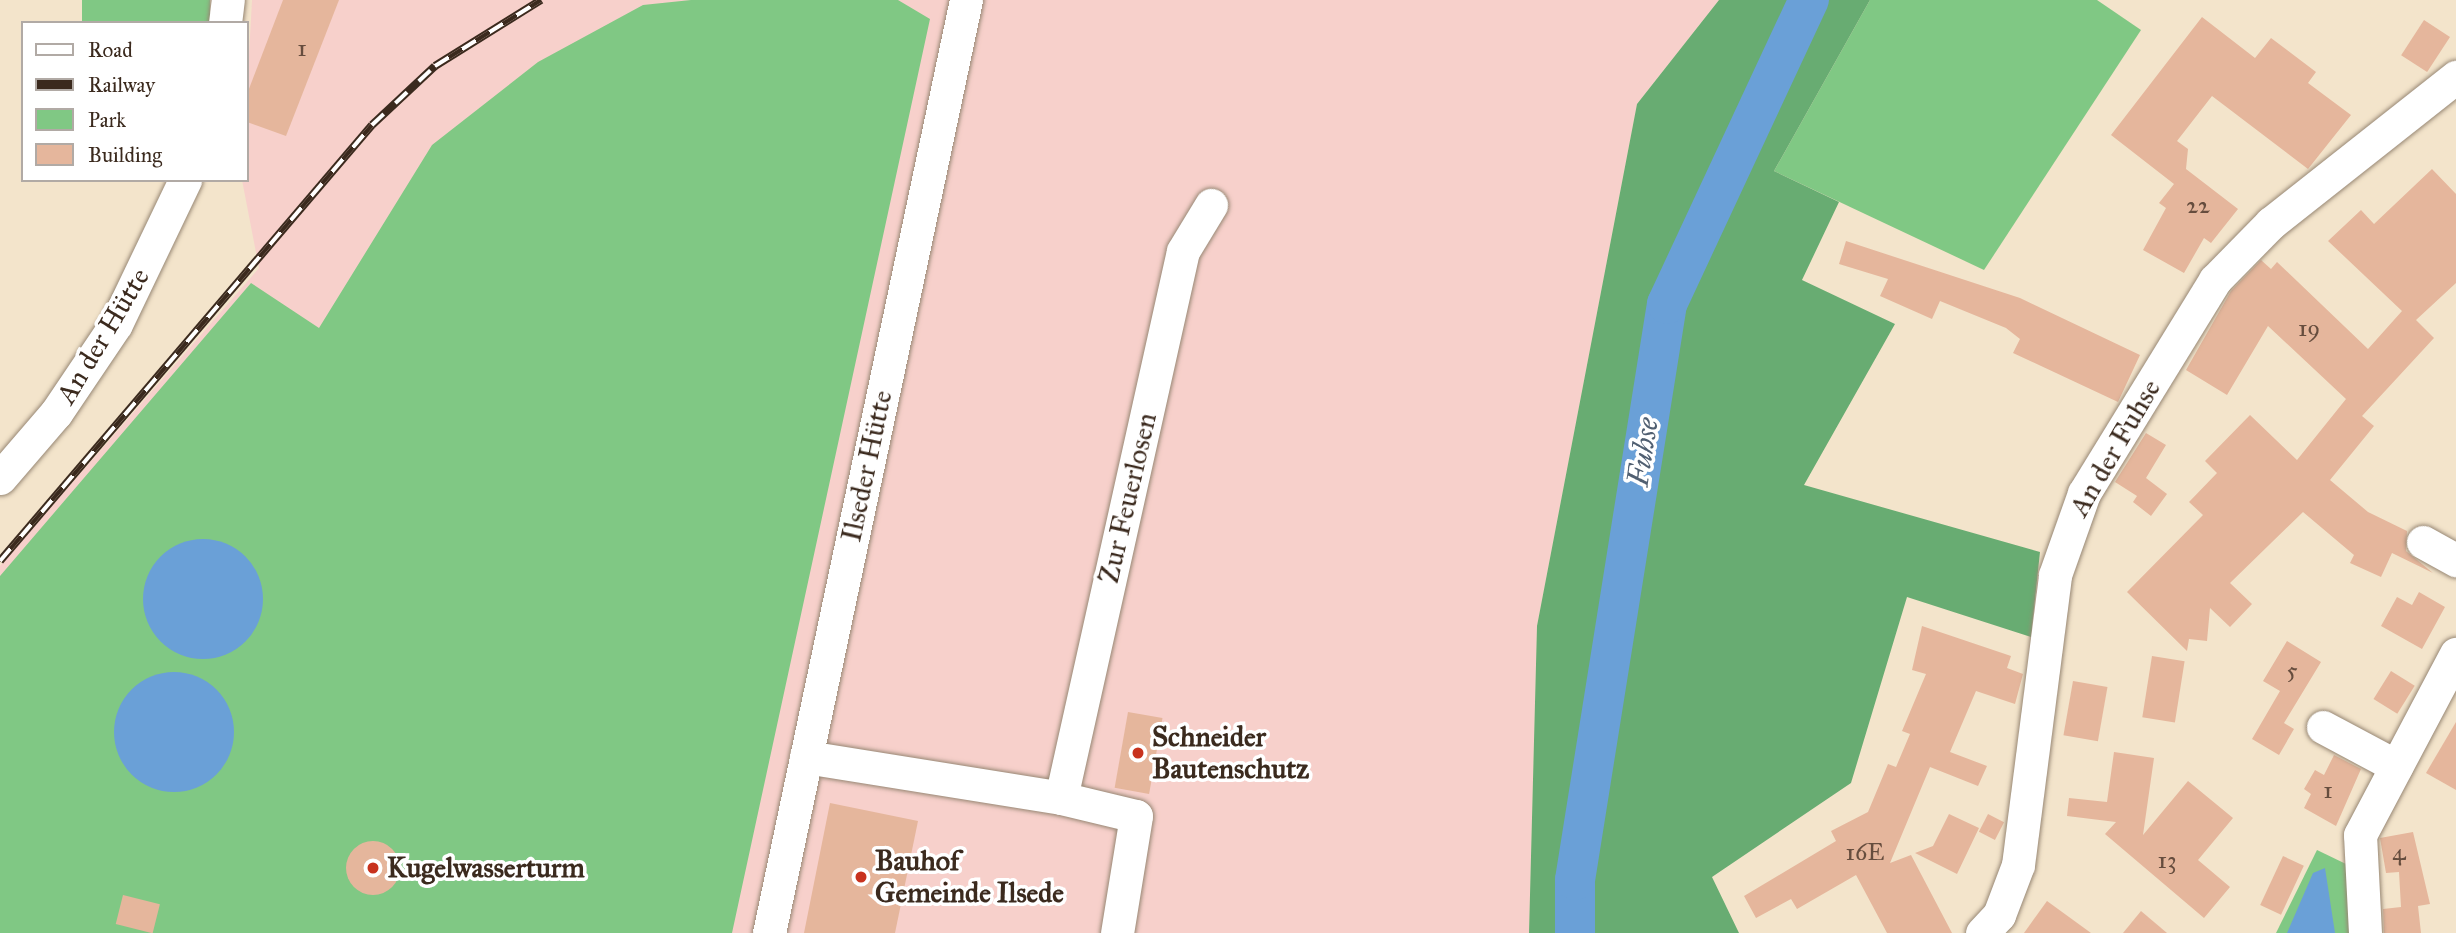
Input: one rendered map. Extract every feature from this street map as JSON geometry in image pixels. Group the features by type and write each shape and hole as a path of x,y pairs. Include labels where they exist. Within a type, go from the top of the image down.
{"street":[{"path":"225,21 228,0"},
{"name":"Ilseder Hütte","path":"769,933 966,0"},
{"name":"An der Fuhse","path":"1990,931 2010,892 2024,841 2055,575 2084,493 2215,280 2271,223 2456,77"},
{"name":"An der Hütte","path":"0,478 56,413 116,324 184,182"},
{"name":"Zur Feuerlosen","path":"1061,798 1183,251 1211,205"},
{"path":"2423,542 2456,560"},
{"path":"2365,933 2360,835 2456,654"},
{"path":"2323,727 2396,766"},
{"path":"806,757 1061,798 1136,816 1117,933"}],"shaded area":[{"path":"252,0 1719,0 1637,104 1537,626 1529,933 0,933 0,566 259,268 242,182 248,182 248,72"}],"green space":[{"path":"82,0 210,0 210,21 82,21"},
{"path":"691,0 898,0 930,19 732,933 0,933 0,576 251,283 319,328 432,145 538,62 643,5"},
{"path":"1719,0 1870,0 1774,171 1839,202 1802,280 1895,324 1804,485 2040,552 2031,637 1907,597 1851,783 1712,877 1739,933 1529,933 1537,626 1637,104"},
{"path":"1870,0 2097,0 2141,30 1984,270 1774,171"},
{"path":"2317,850 2346,864 2351,933 2276,933"}],"water":[{"path":"203,539 226,544 245,557 258,576 263,599 258,622 245,641 226,654 203,659 180,654 161,641 148,622 143,599 148,576 161,557 180,544"},
{"path":"174,672 197,677 216,690 229,709 234,732 229,755 216,774 197,787 174,792 151,787 132,774 119,755 114,732 119,709 132,690 151,677"},
{"path":"2325,868 2335,933 2287,933 2313,873"}],"building":[{"path":"283,0 339,0 286,136 248,122 248,91"},
{"path":"2202,17 2255,58 2271,38 2316,72 2308,83 2351,115 2308,169 2212,96 2177,141 2188,149 2186,169 2238,209 2211,243 2204,238 2184,273 2143,250 2166,208 2159,203 2174,184 2111,135"},
{"path":"2424,20 2450,37 2427,72 2401,55"},
{"path":"2432,169 2456,194 2456,283 2416,320 2434,338 2362,416 2374,426 2330,480 2368,512 2407,531 2406,551 2433,573 2392,553 2381,577 2350,563 2354,555 2303,512 2230,583 2252,604 2230,627 2210,608 2207,641 2189,639 2187,651 2127,592 2203,515 2189,502 2217,473 2205,461 2250,415 2297,460 2346,399 2268,326 2227,395 2186,370 2231,291 2261,260 2271,269 2277,262 2368,349 2402,311 2328,241 2361,210 2374,224"},
{"path":"1846,241 2020,298 2140,355 2118,402 2013,353 2020,339 2006,328 1940,301 1932,319 1880,296 1888,279 1839,264"},
{"path":"2146,433 2166,445 2146,478 2167,494 2151,516 2133,502 2137,496 2115,482"},
{"path":"2419,592 2445,607 2422,649 2381,626 2397,597 2412,605"},
{"path":"1922,626 2011,656 2007,668 2023,674 2015,704 1976,691 1950,752 1987,766 1978,786 1930,767 1890,863 1911,855 1952,933 1887,933 1856,875 1797,909 1791,899 1756,918 1744,896 1836,841 1831,831 1868,812 1888,764 1896,767 1910,734 1902,731 1926,674 1912,670"},
{"path":"2287,641 2321,662 2284,723 2294,729 2279,755 2252,739 2280,691 2263,681"},
{"path":"2152,656 2185,661 2175,722 2142,717"},
{"path":"2391,671 2415,686 2397,714 2374,699"},
{"path":"2073,681 2107,687 2098,741 2063,735"},
{"name":"Schneider Bautenschutz","path":"1128,712 1162,718 1149,794 1115,788"},
{"path":"2456,722 2456,790 2426,773"},
{"path":"2114,752 2154,758 2143,835 2188,781 2233,818 2198,860 2230,887 2204,918 2105,834 2116,822 2067,816 2069,798 2107,802"},
{"path":"2334,755 2361,769 2336,826 2304,808 2311,794 2304,789 2315,770 2324,775"},
{"name":"Bauhof Gemeinde Ilsede","path":"830,803 918,821 895,933 804,933"},
{"path":"1949,814 1979,828 1957,874 1915,853 1933,846"},
{"path":"1988,814 2004,822 1995,840 1979,832"},
{"path":"2413,832 2430,904 2418,906 2421,933 2384,933 2383,909 2401,907 2399,872 2386,873 2380,838"},
{"name":"Kugelwasserturm","path":"378,841 388,845 396,853 400,868 396,883 388,891 368,895 358,891 350,883 346,863 350,853 358,845"},
{"path":"2283,856 2304,866 2281,915 2260,905"},
{"path":"123,895 160,904 153,933 116,924"},
{"path":"2047,901 2091,933 2024,933"},
{"path":"2141,911 2167,933 2123,933"}],"waterway":[{"name":"Fuhse","path":"1575,933 1575,880 1667,304 1809,0"}],"railway":[{"path":"0,561 372,125 435,66 541,0"}],"place":[{"name":"Schneider Bautenschutz","path":"1138,753"},
{"name":"Kugelwasserturm","path":"373,868"},
{"name":"Bauhof Gemeinde Ilsede","path":"861,877"}]}
